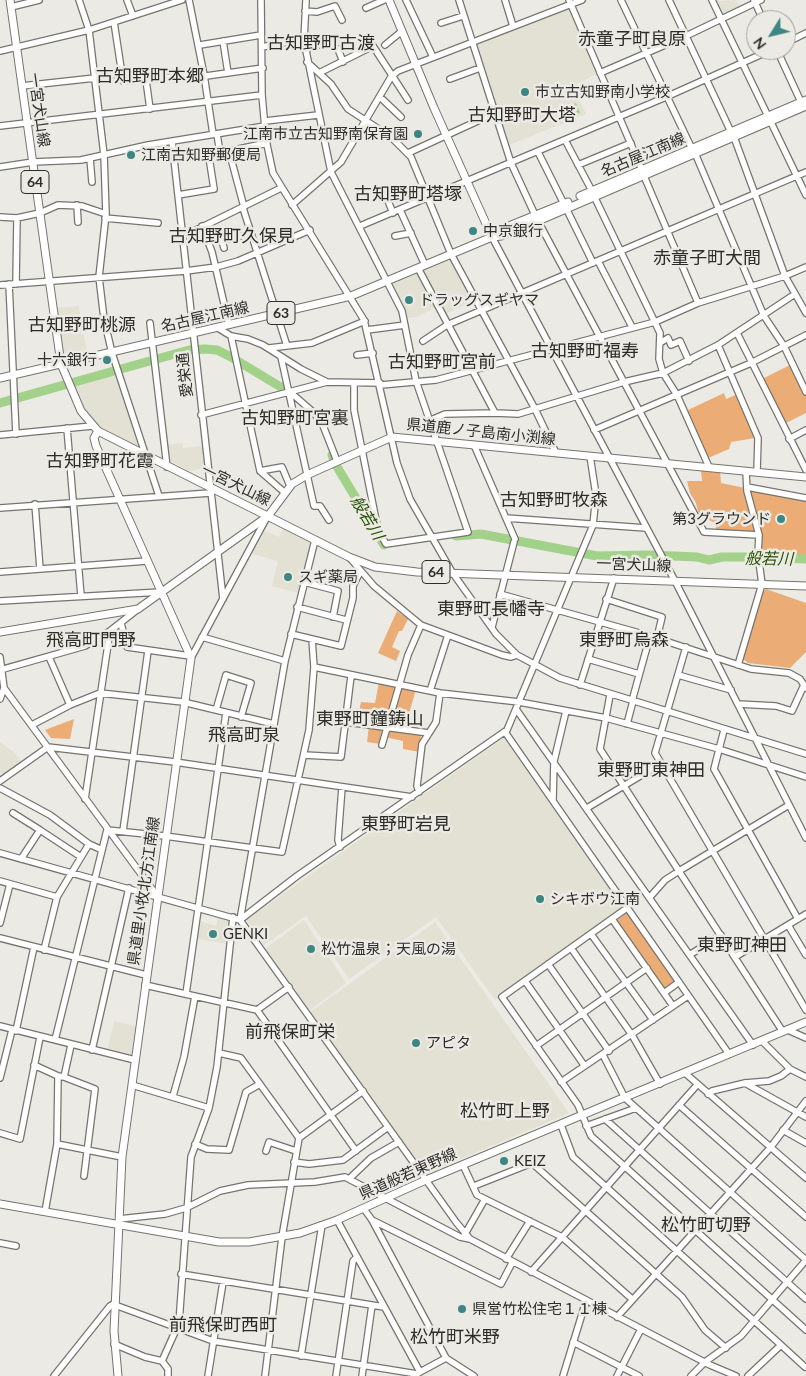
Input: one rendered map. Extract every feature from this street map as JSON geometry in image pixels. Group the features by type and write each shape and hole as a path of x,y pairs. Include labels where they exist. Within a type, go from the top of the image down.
{"main road":[{"path":"389,0 492,237"},
{"name":"一宮犬山線","path":"11,3 61,364 81,411 95,428 210,490 268,516 349,557 391,570 806,586"},
{"name":"名古屋江南線","path":"0,378 351,296 492,237 501,236 536,218 805,105"},
{"path":"95,428 94,441 190,657"},
{"name":"県道鹿ノ子島南小渕線","path":"0,632 138,610 268,516 290,486 307,475 392,437 806,477"},
{"name":"県道里小牧北方江南線","path":"118,1376 114,1344 122,1156 190,657"},
{"name":"県道般若東野線","path":"0,1204 119,1222 185,1237 226,1242 249,1242 282,1237 322,1226 364,1209 426,1180 806,1022"}],"street":[{"path":"11,3 39,0"},
{"path":"79,0 88,30 104,155 106,216 99,277 104,319 112,353 159,496"},
{"path":"127,0 133,16"},
{"path":"0,51 88,30 182,0"},
{"path":"189,0 200,44 209,102 220,153"},
{"path":"261,0 262,95 267,143 274,173 281,188 351,296 364,321 404,484 431,537 452,572 492,627 517,655 535,666 560,678 610,695 806,754"},
{"path":"306,0 305,50 331,172 402,311 416,381 468,532 386,544 378,530 354,410 354,383"},
{"path":"366,8 384,0"},
{"path":"459,0 470,41 511,163 536,218 704,532 758,535"},
{"path":"505,0 514,26"},
{"path":"292,205 341,162 391,77 398,71 570,2 582,0"},
{"path":"621,0 693,151 753,286 764,316 784,346 806,392"},
{"path":"669,0 732,135 756,194 785,276 806,313"},
{"path":"712,0 806,195"},
{"path":"409,1 433,57"},
{"path":"600,73 645,52 686,36 757,1"},
{"path":"570,2 698,303"},
{"path":"305,12 318,12 335,6 342,20"},
{"path":"441,23 463,16"},
{"path":"114,22 123,81 205,76 263,68"},
{"path":"385,45 402,31"},
{"path":"200,44 261,35"},
{"path":"262,47 304,39"},
{"path":"223,41 228,73"},
{"path":"305,50 329,41"},
{"path":"319,73 373,46 391,77 408,100"},
{"path":"338,49 343,62"},
{"path":"360,226 751,60"},
{"path":"783,60 805,105"},
{"path":"307,62 331,84 348,109 391,138 408,153 451,254 507,361 535,409 556,453"},
{"path":"450,79 480,68"},
{"path":"22,86 122,73"},
{"path":"146,80 150,109"},
{"path":"0,126 262,95"},
{"path":"380,97 401,117"},
{"path":"408,153 495,113"},
{"path":"0,168 33,162 90,158 172,141 318,115"},
{"path":"565,140 660,333 658,359 663,373 677,395 709,467"},
{"name":"愛栄通","path":"172,141 201,415 223,599"},
{"path":"178,195 214,189 208,157 267,143"},
{"path":"578,165 631,143"},
{"path":"229,151 250,234 265,274 287,346"},
{"path":"538,152 564,206 632,327"},
{"path":"90,158 92,182"},
{"path":"423,341 448,325 806,172"},
{"path":"182,233 192,232 244,208 281,188"},
{"path":"383,189 393,212"},
{"path":"0,216 17,218 40,213 58,205 77,206 106,216 158,223"},
{"path":"77,206 78,222"},
{"path":"400,210 448,325 495,413"},
{"path":"16,284 17,218"},
{"path":"202,226 208,238 216,266 229,325"},
{"path":"0,284 186,272 216,266 256,253 310,230"},
{"path":"395,236 411,233"},
{"path":"224,248 221,237 250,234"},
{"path":"492,237 675,581 806,838"},
{"path":"201,415 327,382 381,384 436,380 600,335 655,322 698,303 785,276 806,267"},
{"path":"9,284 16,434"},
{"path":"431,420 446,414 518,414 624,382 663,373 718,345 795,294"},
{"path":"268,348 312,343 364,321"},
{"path":"150,323 167,467"},
{"path":"367,330 405,325"},
{"path":"218,328 230,336 248,339 268,348 327,382"},
{"path":"737,333 806,470"},
{"path":"594,430 751,363 806,335"},
{"path":"230,336 260,471 284,492"},
{"path":"660,343 668,338 671,345 680,341 689,361"},
{"path":"718,345 758,438 757,472"},
{"path":"357,355 373,353"},
{"path":"282,357 314,506 320,506 329,520"},
{"path":"290,392 312,410 322,423 337,461"},
{"path":"0,435 67,428 95,428"},
{"path":"67,428 81,596"},
{"path":"789,438 806,430"},
{"path":"474,445 515,541 492,627"},
{"path":"240,920 340,847 505,732 520,702 593,525 596,495 590,456"},
{"path":"260,471 282,466 290,486"},
{"path":"738,665 762,584 758,557 758,535 747,487 746,471"},
{"path":"747,487 806,498"},
{"path":"0,508 159,496 210,490"},
{"path":"36,504 40,569"},
{"path":"121,623 127,648 190,657 268,516"},
{"path":"506,518 646,528"},
{"path":"240,920 291,634 315,540"},
{"path":"349,557 360,572 389,600 421,625 511,657 517,655"},
{"path":"0,572 147,561"},
{"path":"291,634 341,646 353,598 353,586 360,572"},
{"path":"580,685 614,578"},
{"path":"304,582 338,591 333,617"},
{"path":"0,601 161,592"},
{"path":"500,594 558,608 751,669 789,672 800,679 805,686 792,711 776,706 738,704"},
{"path":"606,599 662,617 657,638"},
{"path":"297,608 346,620"},
{"path":"1,670 85,646 110,631 138,610"},
{"path":"382,745 386,727 421,625"},
{"path":"85,799 110,631"},
{"path":"430,691 448,635"},
{"path":"202,636 286,660"},
{"path":"627,724 650,636"},
{"path":"107,830 123,830 282,852 309,730 314,667 312,639"},
{"path":"686,647 655,753 806,1010"},
{"path":"123,830 148,651"},
{"path":"0,657 4,688 157,896"},
{"path":"49,657 70,705"},
{"path":"588,659 639,674"},
{"path":"314,667 440,693 520,702 606,718 719,749 806,777"},
{"path":"216,710 226,675 250,683 241,717"},
{"path":"678,675 730,690"},
{"path":"304,755 342,757 351,676"},
{"path":"0,699 4,688"},
{"path":"32,725 70,705 100,693 183,702 274,724"},
{"path":"419,792 417,786 422,744 436,722 440,693"},
{"path":"610,695 600,749 735,957 786,1031 806,1038"},
{"path":"516,709 691,954 752,1045"},
{"path":"553,801 554,761 566,711"},
{"path":"186,994 200,907 226,713"},
{"path":"346,722 429,733"},
{"path":"724,730 714,769 798,919"},
{"path":"505,732 729,1054"},
{"path":"0,781 48,748 175,762 218,770 412,797"},
{"path":"587,808 660,764"},
{"path":"340,847 338,840 342,787"},
{"path":"0,788 50,815 89,844 100,849"},
{"path":"650,897 665,880 789,804"},
{"path":"13,813 80,857"},
{"path":"21,859 40,830"},
{"path":"55,1040 100,849 107,830"},
{"path":"44,950 57,897 70,872 89,844"},
{"path":"0,853 200,907 240,920 470,1239 725,1374 736,1376"},
{"path":"0,881 57,897"},
{"path":"0,923 10,884"},
{"path":"92,1050 129,888"},
{"path":"627,908 502,997 578,1105 590,1136 806,1330"},
{"path":"735,957 806,914"},
{"path":"162,1361 177,1328 182,1305 181,1274 191,1157 209,1108 219,1053 233,917"},
{"path":"612,919 673,1006"},
{"path":"788,925 806,955"},
{"path":"591,934 653,1020"},
{"path":"691,954 721,935"},
{"path":"0,938 146,975"},
{"path":"0,1078 34,947"},
{"path":"571,948 632,1035 660,1084"},
{"path":"548,964 583,1014 606,1053 626,1098 806,1260 742,1336 705,1362 691,1376"},
{"path":"536,1046 647,968"},
{"path":"524,981 584,1065"},
{"path":"664,993 679,982"},
{"path":"145,986 257,1010 356,1151"},
{"path":"257,1010 289,987"},
{"path":"172,1096 184,1057 195,996"},
{"path":"562,1082 584,1065 606,1053 688,996"},
{"path":"0,1026 135,1060"},
{"path":"0,1134 20,1138 40,1037"},
{"path":"762,1041 790,1070 806,1077"},
{"path":"45,1212 57,1144 61,1076 71,1045"},
{"path":"219,1053 241,1058 299,1138"},
{"path":"34,1065 95,1089 84,1176"},
{"path":"708,1094 712,1091 746,1083 769,1081 790,1070"},
{"path":"685,1073 806,1178"},
{"path":"746,1083 806,1117"},
{"path":"195,1144 207,1149 229,1150 246,1092 260,1084"},
{"path":"132,1085 209,1108"},
{"path":"531,1272 697,1085"},
{"path":"265,1376 274,1289 299,1138 363,1091"},
{"path":"617,1317 770,1148 806,1101"},
{"path":"680,1105 806,1216"},
{"path":"586,1126 636,1108"},
{"path":"605,1119 806,1299"},
{"path":"561,1125 573,1157 678,1250 804,1367"},
{"path":"294,1162 309,1164 343,1160 388,1127"},
{"path":"784,1130 806,1143"},
{"path":"266,1152 269,1142 296,1152"},
{"path":"349,1179 371,1158 399,1142"},
{"path":"57,1144 122,1156"},
{"path":"474,1186 532,1163 682,1297 705,1330 726,1348"},
{"path":"463,1165 477,1195 562,1237 632,1299"},
{"path":"119,1222 165,1214 186,1208 220,1191 248,1185 315,1182 345,1177 460,1237 470,1239"},
{"path":"465,1234 485,1199"},
{"path":"364,1209 372,1220 446,1358 474,1376"},
{"path":"337,1220 356,1258 420,1372"},
{"path":"372,1220 500,1284 509,1261 530,1221"},
{"path":"302,1356 322,1226"},
{"path":"0,1243 16,1246"},
{"path":"336,1376 353,1261 356,1258"},
{"path":"181,1274 384,1307"},
{"path":"208,1376 223,1282"},
{"path":"563,1376 586,1301"},
{"path":"54,1376 88,1333 115,1304 213,1341 269,1351 417,1374 446,1358"},
{"path":"362,1376 372,1305"},
{"path":"617,1376 641,1329"},
{"path":"573,1342 639,1376"},
{"path":"114,1344 145,1357 162,1361 168,1369 168,1376"},
{"path":"748,1376 781,1345"}],"shaded area":[{"path":"736,0 741,9 722,18 714,1"},
{"path":"569,7 598,73 573,86 586,114 509,145 474,44"},
{"path":"576,103 580,113 564,119 560,109"},
{"path":"451,257 473,301 444,315 420,269"},
{"path":"417,270 437,307 416,317 406,318 389,282"},
{"path":"79,306 80,317 102,316 105,327 81,329 81,335 84,335 88,356 63,362 56,308"},
{"path":"790,365 806,397 806,413 784,424 762,379"},
{"path":"117,372 140,451 99,429 87,418 70,385"},
{"path":"724,393 726,399 738,394 755,438 731,442 729,449 708,458 688,410"},
{"path":"183,443 183,448 203,446 205,468 189,471 167,459 166,445"},
{"path":"701,471 720,471 721,483 745,488 755,533 716,531 716,524 704,517 700,519 687,481 702,481"},
{"name":"第3グラウンド","path":"749,491 806,500 806,556 760,552 762,537"},
{"path":"284,527 312,541 298,593 272,586 278,561 252,554 265,531 279,537"},
{"path":"766,589 806,603 806,652 790,668 748,663 743,659 762,593"},
{"path":"397,611 408,619 402,631 399,631 392,647 400,651 396,661 378,653"},
{"path":"379,682 398,685 385,725 347,721 349,710 359,712 361,702 375,703"},
{"path":"401,687 416,689 405,728 389,726"},
{"path":"74,719 70,739 51,738 45,730"},
{"path":"369,726 385,728 380,744 367,742"},
{"path":"387,728 421,733 420,752 403,749 403,741 385,737"},
{"path":"504,738 622,907 495,1000 436,917 349,979 306,916 264,945 246,920"},
{"path":"0,742 15,753 22,763 5,776 0,773"},
{"path":"627,913 676,982 665,990 616,921"},
{"name":"GENKI","path":"219,914 231,918 229,944 197,939 199,921 216,926"},
{"path":"304,920 346,983 310,1010 265,949"},
{"path":"435,922 569,1113 423,1175 309,1013"},
{"path":"114,1021 138,1027 132,1058 107,1052"}],"waterway":[{"name":"般若川","path":"0,403 189,350 205,349 217,350 231,357 284,389 294,398"},
{"name":"般若川","path":"332,455 336,465 384,545"},
{"name":"般若川","path":"456,536 481,534 597,556 650,555 697,557 709,560 722,557 806,559"}],"place":[{"name":"市立古知野南小学校","path":"525,92"},
{"name":"江南市立古知野南保育園","path":"418,134"},
{"name":"江南古知野郵便局","path":"131,155"},
{"name":"中京銀行","path":"473,231"},
{"name":"ドラッグスギヤマ","path":"409,300"},
{"name":"十六銀行","path":"107,360"},
{"name":"第3グラウンド","path":"781,519"},
{"name":"スギ薬局","path":"288,577"},
{"name":"シキボウ江南","path":"540,899"},
{"name":"GENKI","path":"213,934"},
{"name":"松竹温泉；天風の湯","path":"311,949"},
{"name":"アピタ","path":"416,1043"},
{"name":"KEIZ","path":"504,1161"},
{"name":"県営竹松住宅１１棟","path":"462,1309"}],"district":[{"name":"赤童子町良原","path":"632,39"},
{"name":"古知野町古渡","path":"321,43"},
{"name":"古知野町本郷","path":"150,76"},
{"name":"古知野町大塔","path":"522,115"},
{"name":"古知野町塔塚","path":"408,194"},
{"name":"古知野町久保見","path":"232,236"},
{"name":"赤童子町大間","path":"707,258"},
{"name":"古知野町桃源","path":"82,325"},
{"name":"古知野町福寿","path":"585,351"},
{"name":"古知野町宮前","path":"442,362"},
{"name":"古知野町宮裏","path":"295,418"},
{"name":"古知野町花霞","path":"100,461"},
{"name":"古知野町牧森","path":"554,500"},
{"name":"東野町長幡寺","path":"491,609"},
{"name":"飛高町門野","path":"91,640"},
{"name":"東野町烏森","path":"624,640"},
{"name":"東野町鐘鋳山","path":"370,719"},
{"name":"飛高町泉","path":"244,735"},
{"name":"東野町東神田","path":"651,770"},
{"name":"東野町岩見","path":"406,824"},
{"name":"東野町神田","path":"742,945"},
{"name":"前飛保町栄","path":"290,1032"},
{"name":"松竹町上野","path":"505,1111"},
{"name":"松竹町切野","path":"706,1225"},
{"name":"前飛保町西町","path":"223,1325"},
{"name":"松竹町米野","path":"455,1337"}]}
